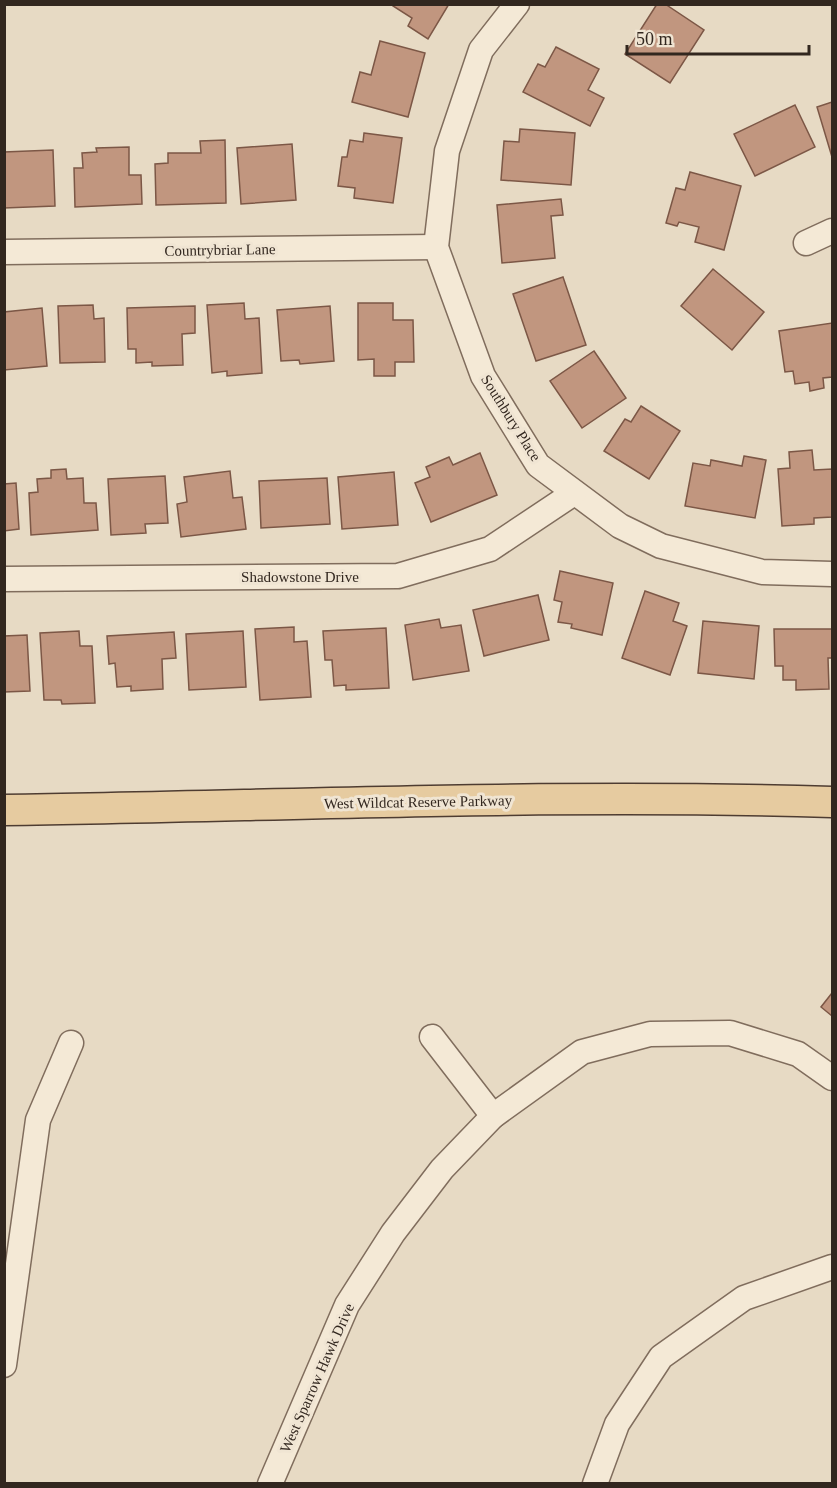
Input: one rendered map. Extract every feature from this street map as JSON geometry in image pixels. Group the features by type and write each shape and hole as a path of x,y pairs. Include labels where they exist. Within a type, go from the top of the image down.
{"main road":[{"name":"West Wildcat Reserve Parkway","path":"4,810 585,800 709,799 832,802"}],"street":[{"name":"Southbury Place","path":"517,4 480,50 447,151 436,247 483,376 538,465 620,526 661,546 762,572 832,574"},
{"path":"806,243 832,231"},
{"name":"Countrybriar Lane","path":"4,252 436,247"},
{"name":"Shadowstone Drive","path":"4,579 398,576 490,549 574,493"},
{"name":"West Sparrow Hawk Drive","path":"270,1484 347,1305 393,1233 442,1169 493,1116 582,1052 650,1034 730,1033 798,1054 832,1078"},
{"path":"432,1037 493,1116"},
{"path":"4,1365 38,1120 71,1043"},
{"path":"595,1484 617,1424 661,1357 744,1298 832,1267"}],"building":[{"path":"394,4 449,4 428,39 408,26 412,18 393,6"},
{"path":"657,4 665,4 704,30 670,83 625,54"},
{"path":"380,41 425,53 408,117 352,102 360,72 371,75"},
{"path":"556,47 599,69 588,90 604,98 590,126 523,92 538,64 545,67"},
{"path":"832,102 832,157 817,107"},
{"path":"795,105 815,147 755,176 734,134"},
{"path":"520,129 575,133 571,185 501,180 504,141 519,142"},
{"path":"364,133 402,138 393,203 354,198 355,188 338,186 342,157 347,157 350,140 363,142"},
{"path":"225,140 226,203 156,205 155,164 168,163 168,153 201,153 200,141"},
{"path":"292,144 296,200 241,204 237,148"},
{"path":"129,147 129,175 141,175 142,204 75,207 74,168 83,168 82,153 97,152 96,148"},
{"path":"53,150 55,206 4,208 4,152"},
{"path":"690,172 741,186 724,250 695,242 699,227 679,222 677,226 666,223 676,188 685,190"},
{"path":"561,199 563,215 551,216 555,258 502,263 497,205"},
{"path":"713,269 764,312 732,350 681,306"},
{"path":"563,277 586,345 536,361 513,294"},
{"path":"244,303 245,319 259,318 262,373 227,376 227,371 212,373 207,305"},
{"path":"358,303 393,303 393,320 413,320 414,362 395,362 395,376 374,376 374,359 358,360"},
{"path":"93,305 94,319 104,318 105,362 60,363 58,306"},
{"path":"195,306 195,333 182,334 183,365 152,366 152,362 136,363 136,349 128,349 127,308"},
{"path":"330,306 334,361 300,364 299,360 281,361 277,310"},
{"path":"42,308 47,366 4,370 4,312"},
{"path":"832,323 832,377 823,378 824,388 810,391 809,382 795,384 793,371 785,372 779,331"},
{"path":"594,351 626,398 582,428 550,381"},
{"path":"641,406 680,431 649,479 604,451 625,419 631,422"},
{"path":"812,450 814,470 832,469 832,517 814,518 814,524 782,526 778,469 790,468 789,452"},
{"path":"480,453 497,495 431,522 415,483 430,477 426,467 449,457 453,465"},
{"path":"744,456 766,460 755,518 685,506 693,463 710,466 711,460 742,466"},
{"path":"66,469 67,479 83,478 84,503 96,503 98,530 31,535 29,493 38,492 37,479 51,478 51,470"},
{"path":"230,471 233,498 242,497 246,529 181,537 177,504 187,502 184,477"},
{"path":"394,472 398,525 342,529 338,477"},
{"path":"165,476 168,523 145,524 146,533 111,535 108,479"},
{"path":"327,478 330,524 261,528 259,481"},
{"path":"16,483 19,529 4,531 4,484"},
{"path":"560,571 613,583 602,635 571,628 572,624 558,622 562,602 554,600"},
{"path":"645,591 679,603 673,621 687,626 670,675 622,658"},
{"path":"538,595 549,640 484,656 473,610"},
{"path":"439,619 441,628 461,625 469,671 413,680 405,625"},
{"path":"703,621 759,626 754,679 698,673"},
{"path":"294,627 294,642 307,641 311,697 260,700 255,629"},
{"path":"386,628 389,688 346,690 346,685 334,686 332,660 325,660 323,631"},
{"path":"774,629 832,629 832,658 828,658 829,689 796,690 796,680 783,680 783,666 775,666"},
{"path":"79,631 80,646 92,646 95,703 62,704 61,700 44,700 40,633"},
{"path":"243,631 246,687 189,690 186,634"},
{"path":"174,632 176,658 162,659 163,689 131,691 131,686 117,687 115,663 109,664 107,636"},
{"path":"27,635 30,691 4,692 4,636"},
{"path":"832,993 832,1016 821,1007"}]}
